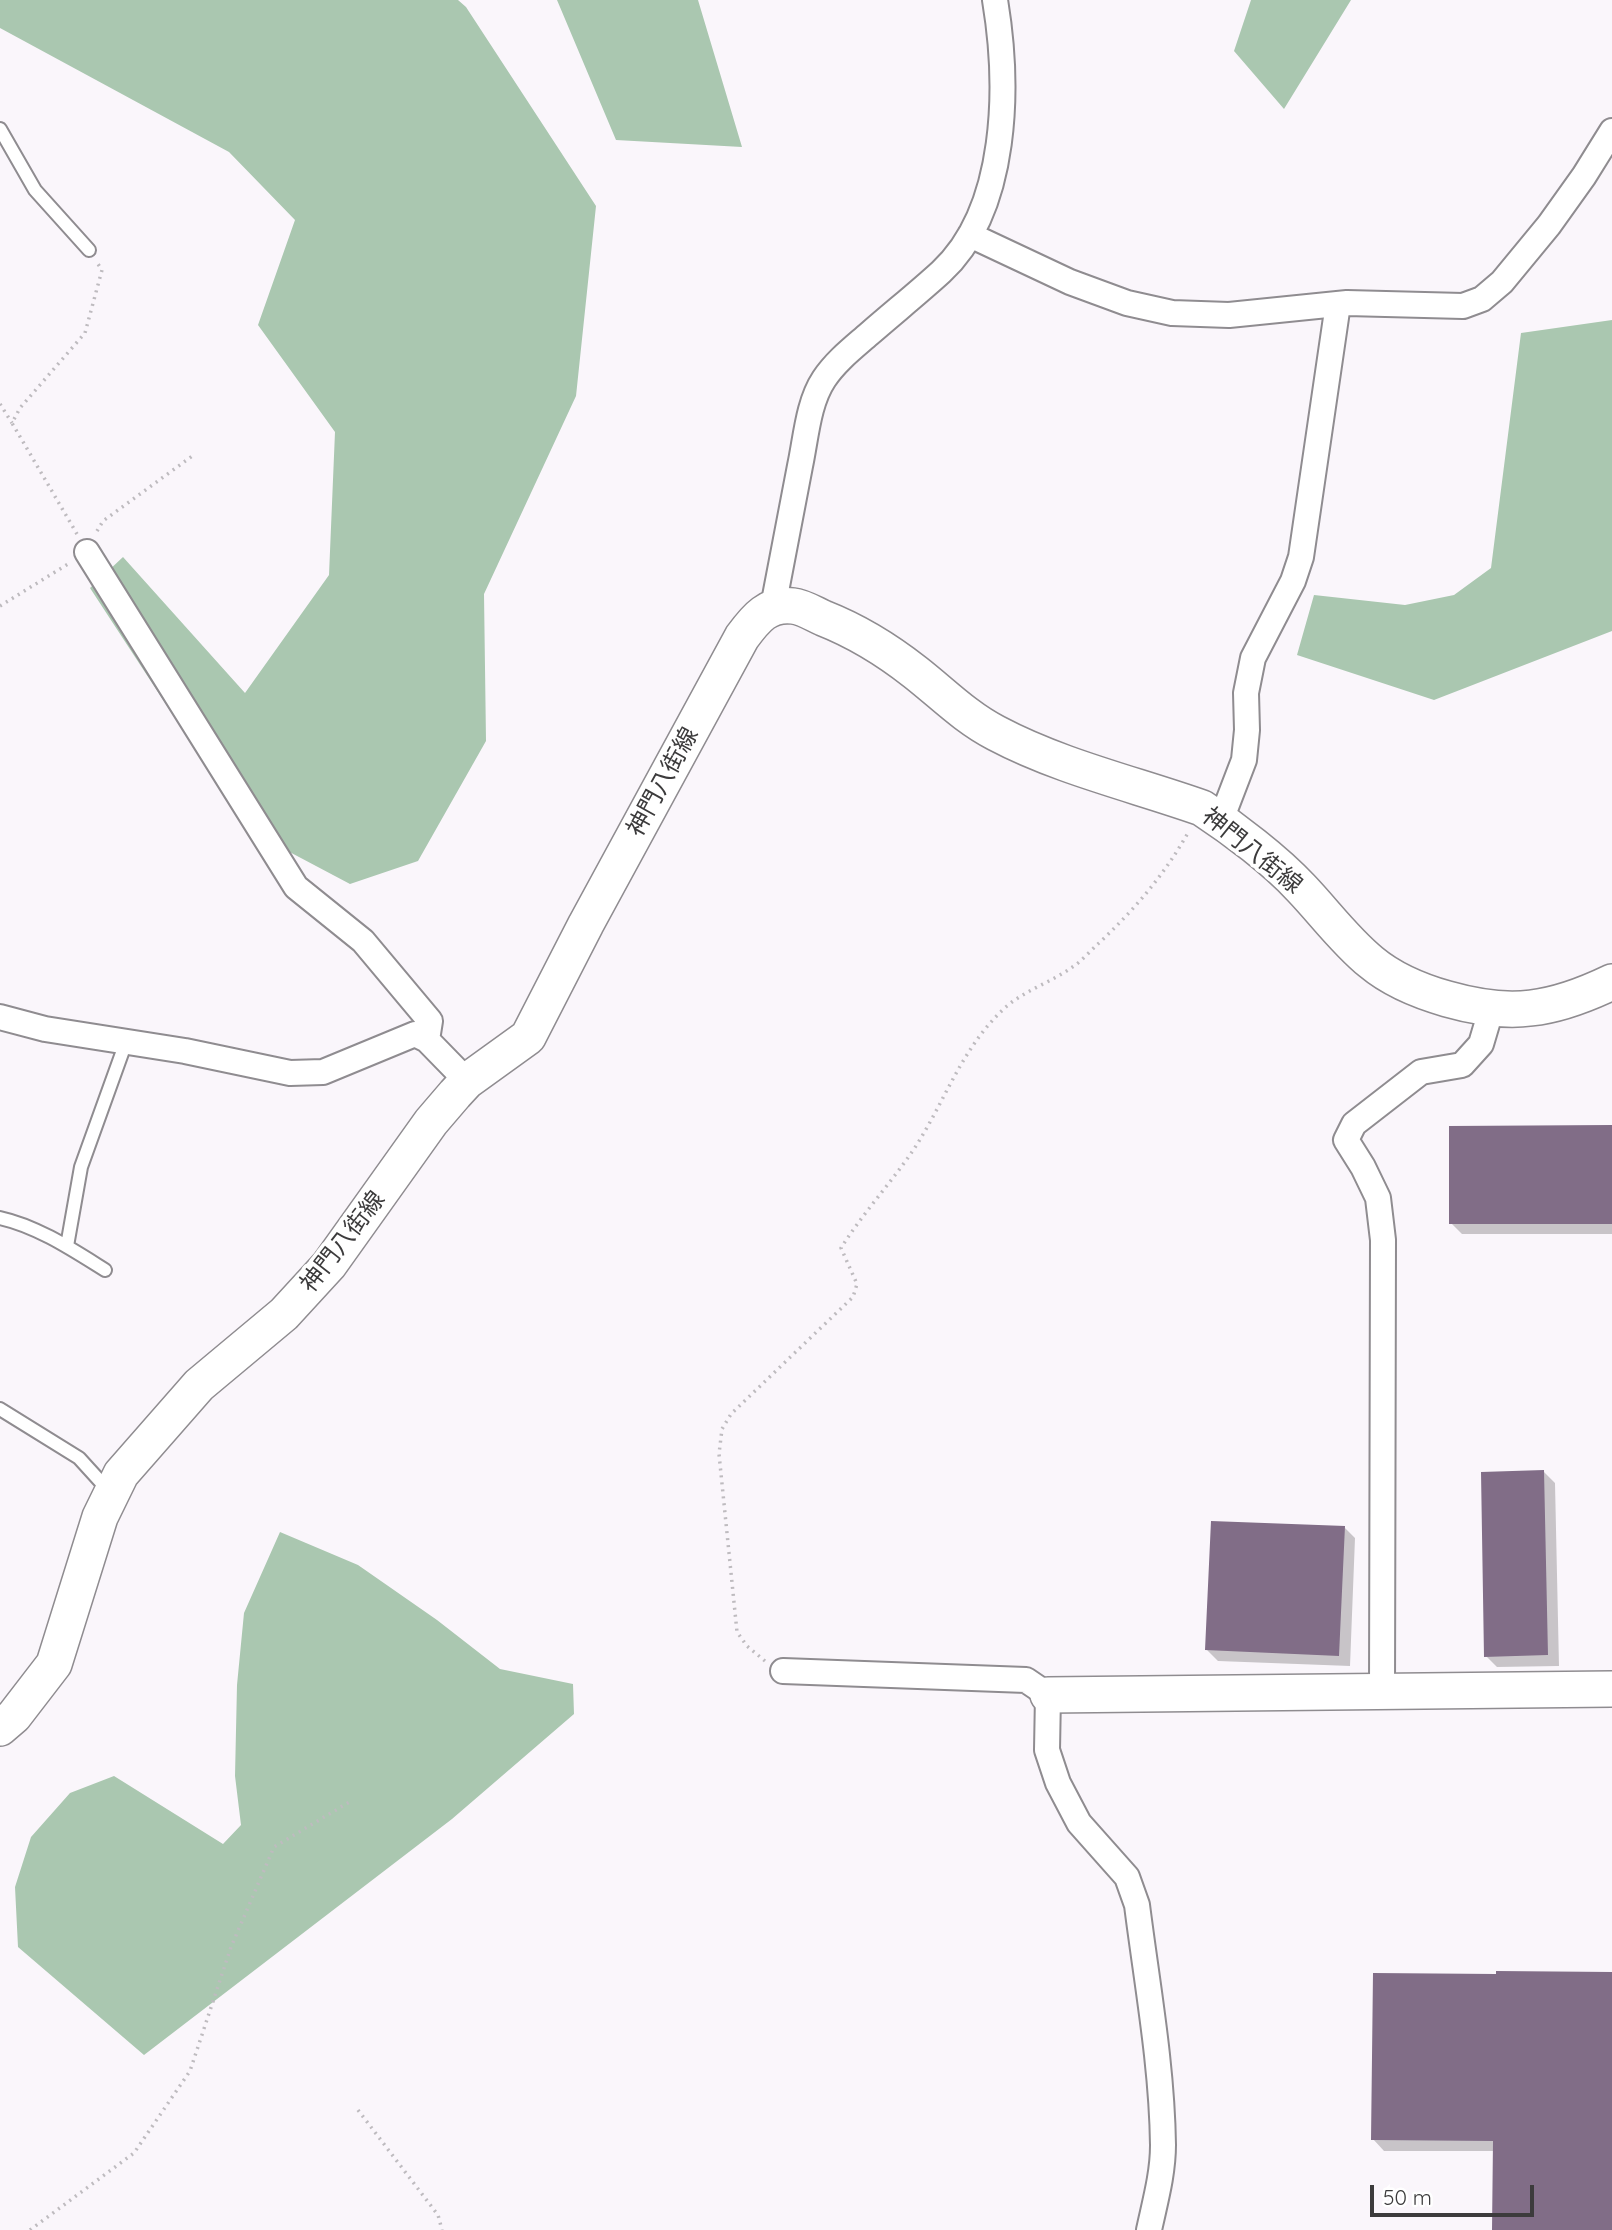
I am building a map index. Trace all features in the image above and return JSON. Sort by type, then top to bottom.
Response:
[{"type":"main road","name":"神門八街線","points":[[0,1728],[14,1716],[54,1664],[100,1517],[121,1474],[199,1385],[284,1314],[329,1265],[431,1122],[467,1082],[528,1037],[586,923],[742,637],[757,616],[774,607],[795,606],[857,633],[916,673],[958,710],[1032,750],[1211,814],[1298,885],[1369,961],[1396,980],[1440,997],[1492,1007],[1531,1009],[1584,995],[1612,982]]},
{"type":"main road","points":[[1048,1695],[1612,1689]]},
{"type":"street","points":[[774,607],[811,413],[822,381],[839,359],[943,270],[964,246],[979,219],[992,182],[1001,118],[1002,82],[995,0]]},
{"type":"street","points":[[970,235],[1070,282],[1127,303],[1172,313],[1229,315],[1338,304],[1463,306],[1482,299],[1502,282],[1549,225],[1612,131]]},
{"type":"street","points":[[1211,814],[1244,760],[1247,730],[1246,693],[1253,658],[1293,581],[1301,557],[1338,304]]},
{"type":"street","points":[[87,552],[296,887],[363,941],[430,1021],[427,1040]]},
{"type":"street","points":[[1382,1691],[1383,1240],[1378,1198],[1346,1140],[1354,1124],[1420,1072],[1462,1065],[1481,1044],[1492,1007]]},
{"type":"street","points":[[0,1017],[45,1030],[185,1051],[290,1073],[323,1072],[415,1034],[427,1040],[467,1082]]},
{"type":"street","points":[[783,1671],[1026,1680],[1048,1695],[1048,1750],[1058,1783],[1079,1823],[1127,1877],[1137,1905],[1159,2083],[1163,2147],[1159,2184],[1149,2230]]},
{"type":"lane","points":[[0,130],[35,190],[89,250]]},
{"type":"lane","points":[[67,1246],[81,1167],[127,1042]]},
{"type":"lane","points":[[0,1218],[67,1246],[105,1270]]},
{"type":"lane","points":[[0,1409],[79,1458],[111,1494]]},
{"type":"path","points":[[12,423],[20,408],[85,333],[102,270],[89,250]]},
{"type":"path","points":[[0,404],[87,552]]},
{"type":"path","points":[[0,606],[87,552],[103,521],[195,454]]},
{"type":"path","points":[[783,1671],[754,1652],[737,1632],[719,1454],[722,1429],[731,1414],[853,1297],[857,1284],[841,1248],[914,1148],[951,1079],[981,1033],[1008,1005],[1072,968],[1142,900],[1211,814]]},
{"type":"path","points":[[30,2230],[134,2153],[190,2071],[230,1947],[274,1847],[351,1801]]},
{"type":"path","points":[[358,2110],[438,2215],[442,2230]]},
{"type":"green space","points":[[0,0],[458,0],[466,7],[596,206],[576,396],[484,594],[486,741],[418,861],[350,884],[248,830],[90,588],[123,557],[245,693],[329,575],[335,432],[258,325],[295,220],[229,152],[0,28]]},
{"type":"green space","points":[[557,0],[698,0],[742,147],[616,140]]},
{"type":"green space","points":[[1251,0],[1351,0],[1284,109],[1234,51]]},
{"type":"green space","points":[[1612,320],[1612,631],[1434,700],[1297,655],[1314,595],[1405,605],[1454,595],[1491,568],[1521,333]]},
{"type":"green space","points":[[280,1532],[358,1565],[437,1620],[500,1669],[573,1684],[574,1714],[452,1819],[144,2055],[18,1947],[15,1887],[31,1837],[70,1793],[114,1776],[223,1844],[241,1825],[235,1776],[237,1685],[244,1613]]},
{"type":"building","points":[[1612,1125],[1612,1224],[1449,1224],[1449,1126]]},
{"type":"building","points":[[1544,1470],[1548,1655],[1484,1657],[1481,1472]]},
{"type":"building","points":[[1211,1521],[1345,1526],[1339,1656],[1205,1650]]},
{"type":"building","points":[[1496,1971],[1612,1972],[1612,2230],[1492,2230],[1493,2141],[1371,2140],[1373,1973],[1496,1974]]}]
